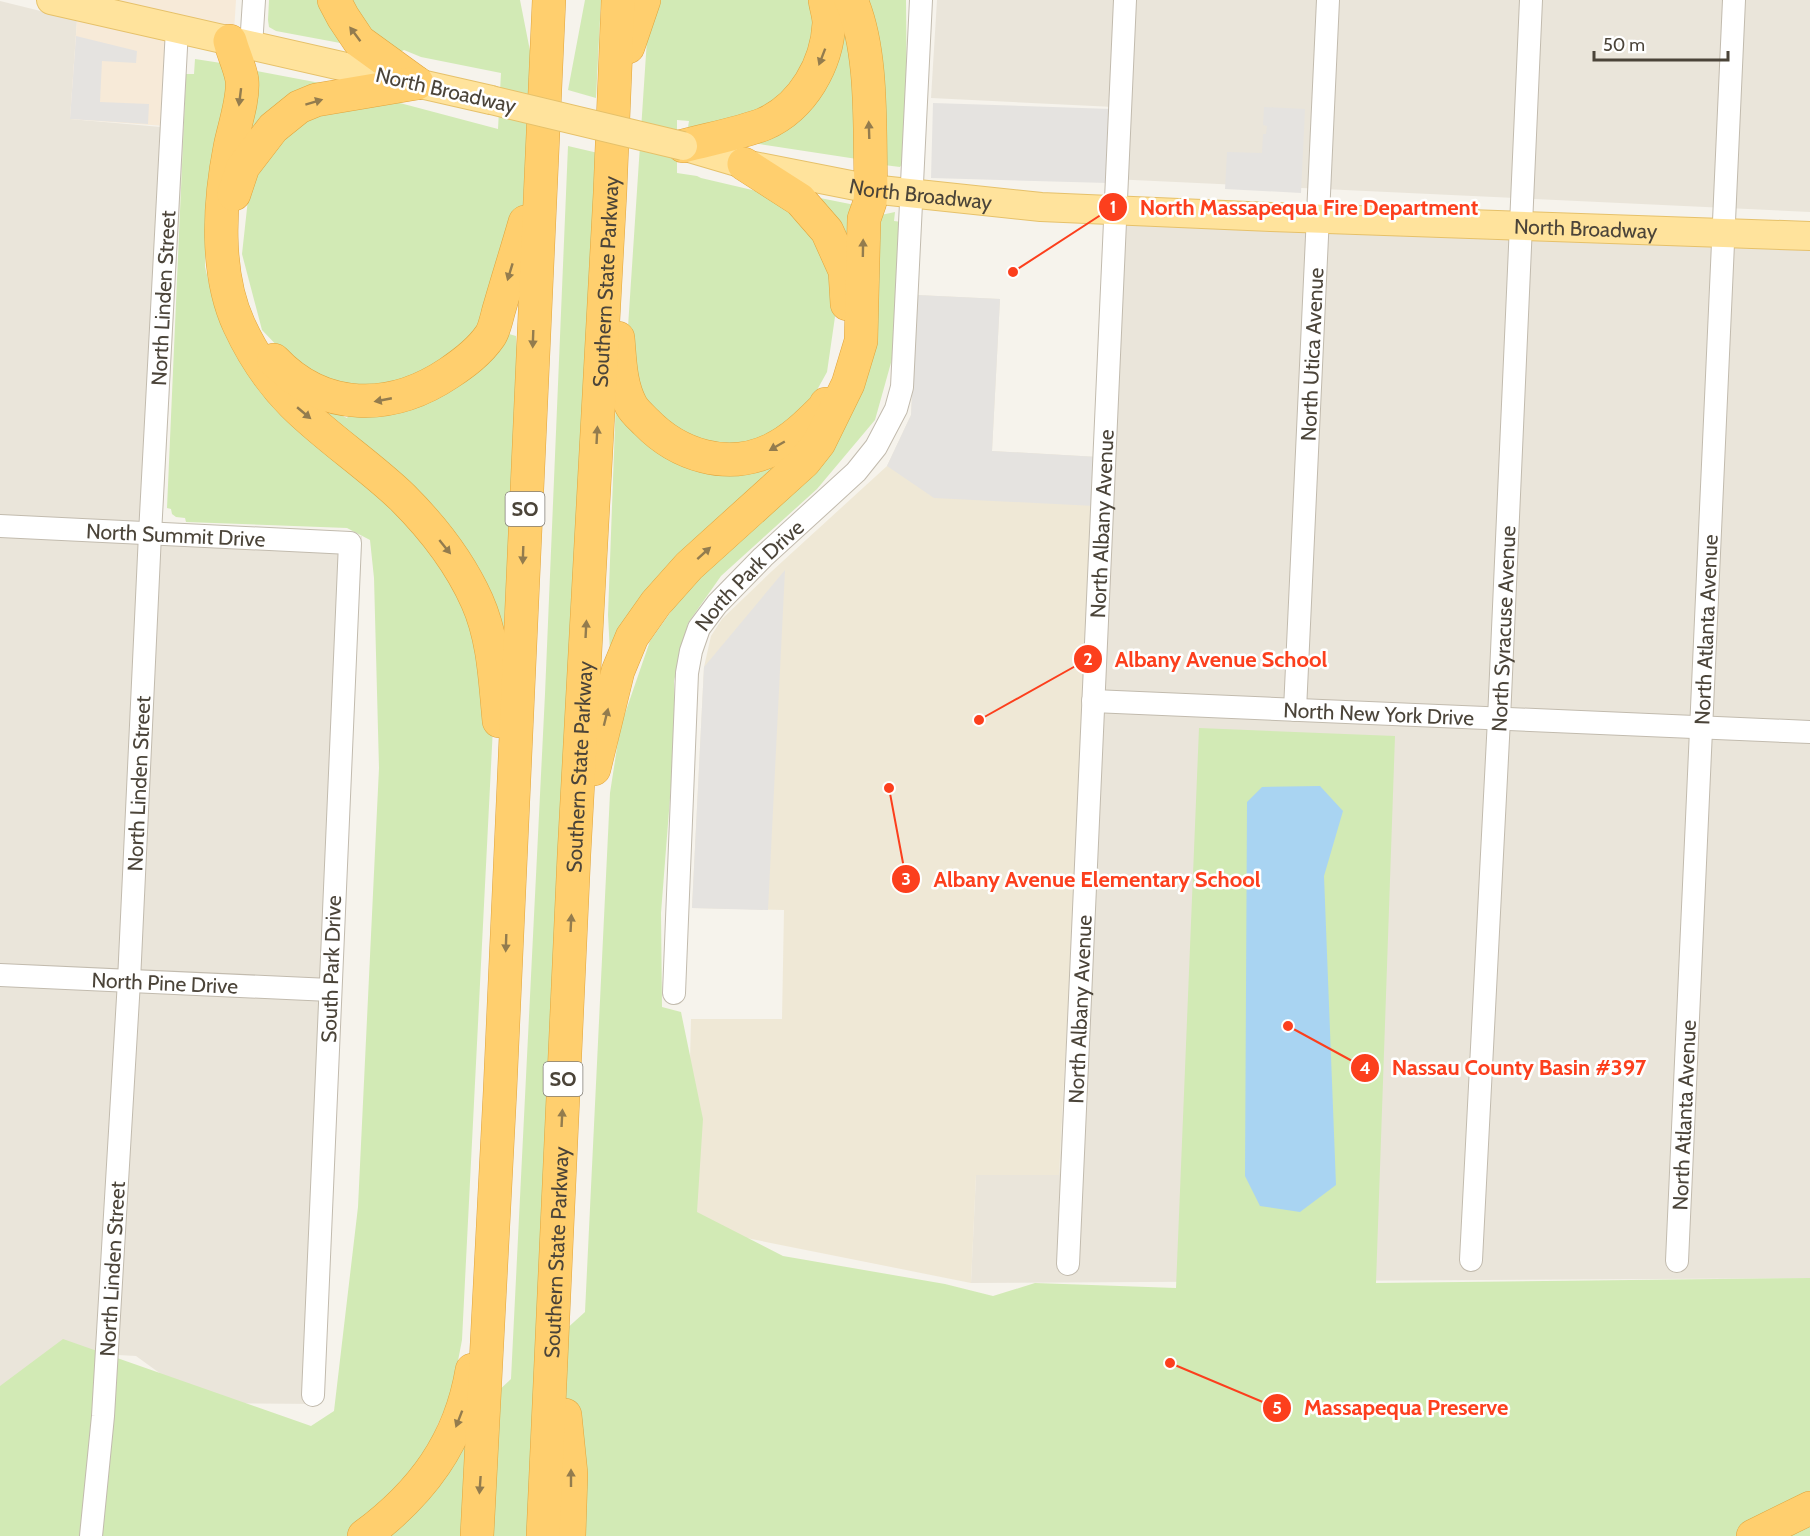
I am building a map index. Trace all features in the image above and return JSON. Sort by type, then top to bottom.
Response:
[{"type":"highway","points":[[334,0],[359,41],[417,83]]},
{"type":"highway","points":[[544,0],[546,56]]},
{"type":"highway","name":"SO","points":[[477,1536],[500,1091],[549,0]]},
{"type":"highway","name":"Southern State Parkway","points":[[543,1536],[574,855],[610,193],[618,0]]},
{"type":"highway","points":[[614,95],[644,0]]},
{"type":"highway","points":[[683,146],[766,123],[784,112],[799,98],[815,75],[826,47],[829,21],[825,0]]},
{"type":"highway","points":[[574,855],[618,671],[632,637],[656,603],[689,566],[804,462],[819,443],[848,384],[861,342],[864,219],[870,202],[871,189],[867,67],[861,31],[851,0]]},
{"type":"highway","points":[[240,43],[242,80],[230,148],[221,236],[223,265],[232,305],[239,325],[261,364],[292,404],[404,499],[449,552],[466,577],[488,632],[494,662],[511,842]]},
{"type":"highway","points":[[417,83],[316,100],[299,107],[273,128],[243,167],[235,187],[231,214],[231,249],[235,286],[245,318],[259,345],[303,385],[341,400],[374,402],[402,396],[435,382],[467,361],[491,335],[540,176]]},
{"type":"highway","points":[[610,193],[621,375],[631,406],[667,441],[702,458],[735,460],[751,457],[771,450],[796,435],[824,408],[836,381],[845,345],[847,309],[845,271],[827,231],[800,200],[744,164]]},
{"type":"highway","points":[[364,1536],[398,1508],[433,1469],[456,1428],[464,1406],[473,1359],[480,1245],[500,1091]]},
{"type":"highway","points":[[553,1302],[571,1474],[568,1536]]},
{"type":"highway","points":[[1753,1536],[1810,1508]]},
{"type":"main road","name":"North Broadway","points":[[51,0],[491,100],[683,146],[744,164],[871,189],[1041,207],[1810,236]]},
{"type":"street","points":[[240,43],[254,0]]},
{"type":"street","name":"North Park Drive","points":[[674,993],[687,674],[691,651],[699,628],[717,603],[763,557],[856,472],[876,447],[896,409],[902,387],[921,0]]},
{"type":"street","name":"North Albany Avenue","points":[[1068,1264],[1125,0]]},
{"type":"street","name":"North Utica Avenue","points":[[1294,710],[1328,0]]},
{"type":"street","name":"North Syracuse Avenue","points":[[1471,1260],[1499,719],[1531,0]]},
{"type":"street","name":"North Atlanta Avenue","points":[[1677,1261],[1734,0]]},
{"type":"street","name":"North Linden Street","points":[[91,1536],[103,1416],[129,981],[177,29]]},
{"type":"street","name":"North Summit Drive","points":[[0,526],[350,543]]},
{"type":"street","name":"South Park Drive","points":[[313,1395],[350,543]]},
{"type":"street","name":"North New York Drive","points":[[1094,701],[1810,732]]},
{"type":"street","name":"North Pine Drive","points":[[0,975],[330,990]]},
{"type":"shaded area","points":[[52,0],[236,0],[233,47],[171,43],[165,126],[70,119],[77,20]]},
{"type":"shaded area","points":[[937,0],[1810,0],[1810,212],[1112,179],[1114,107],[931,98]]},
{"type":"shaded area","points":[[0,1],[77,20],[70,119],[184,129],[162,526],[362,536],[321,1404],[201,1403],[136,1356],[64,1352],[0,1397]]},
{"type":"shaded area","points":[[76,36],[137,51],[136,63],[102,61],[100,102],[149,104],[148,124],[70,119]]},
{"type":"shaded area","points":[[933,103],[1111,109],[1108,183],[931,178]]},
{"type":"shaded area","points":[[1264,107],[1305,109],[1301,193],[1225,189],[1227,152],[1262,153],[1263,134],[1266,134],[1267,126],[1263,125]]},
{"type":"shaded area","points":[[1115,210],[1810,236],[1810,1278],[971,1283],[976,1175],[1059,1175]]},
{"type":"shaded area","points":[[917,295],[1000,299],[992,451],[1098,457],[1059,1175],[976,1175],[971,1283],[686,1226],[691,1019],[782,1019],[784,910],[692,908],[704,667],[711,636],[722,619],[887,466],[911,415]]},
{"type":"shaded area","points":[[917,295],[1000,299],[992,451],[1098,457],[1095,506],[934,498],[887,466],[911,415]]},
{"type":"shaded area","points":[[785,570],[768,910],[692,908],[704,667]]},
{"type":"green space","points":[[269,0],[325,0],[351,45],[276,31],[269,27]]},
{"type":"green space","points":[[341,0],[520,0],[531,56],[523,208],[484,335],[425,381],[360,394],[303,373],[262,330],[242,254],[250,181],[283,132],[332,102],[381,98],[498,129],[501,73],[421,57],[404,50],[396,54],[365,34]]},
{"type":"green space","points":[[585,0],[601,0],[596,98],[568,90]]},
{"type":"green space","points":[[656,0],[818,0],[817,58],[752,122],[688,127],[689,121],[677,120],[677,173],[765,193],[797,211],[824,244],[837,303],[827,372],[797,426],[751,452],[700,449],[655,421],[635,381],[628,327],[648,24]]},
{"type":"green space","points":[[838,0],[858,41],[857,159],[740,141],[768,133]]},
{"type":"green space","points":[[859,0],[906,0],[907,112],[904,161],[900,167],[884,165]]},
{"type":"green space","points":[[195,59],[221,63],[233,89],[207,210],[205,267],[215,307],[451,567],[494,707],[462,1340],[452,1392],[422,1461],[511,1379],[545,694],[568,146],[598,153],[542,1351],[585,1312],[610,793],[620,728],[650,641],[695,578],[805,476],[881,215],[895,212],[894,221],[902,222],[894,352],[875,420],[817,489],[721,576],[688,623],[674,681],[675,734],[661,913],[662,1007],[681,1012],[703,1119],[697,1212],[783,1256],[945,1284],[993,1296],[1035,1283],[1176,1288],[1199,728],[1395,736],[1376,1283],[1810,1278],[1810,1536],[0,1536],[0,1386],[63,1339],[311,1426],[334,1411],[358,1207],[379,768],[374,578],[370,540],[347,528],[186,522],[185,518],[176,517],[172,514],[171,509],[167,508],[186,74],[194,74]]},
{"type":"green space","points":[[251,70],[320,83],[251,134]]},
{"type":"green space","points":[[820,198],[865,207],[855,301]]},
{"type":"green space","points":[[505,333],[516,336],[518,362],[504,627],[499,632],[323,419],[327,408],[347,418],[352,410]]},
{"type":"green space","points":[[616,398],[655,444],[800,447],[610,652],[608,615]]},
{"type":"water","points":[[1320,786],[1343,811],[1324,876],[1336,1185],[1300,1212],[1260,1206],[1245,1176],[1247,802],[1262,787]]},
{"type":"place","name":"North Massapequa Fire Department","points":[[1013,272]]},
{"type":"place","name":"Albany Avenue School","points":[[979,720]]},
{"type":"place","name":"Albany Avenue Elementary School","points":[[889,788]]},
{"type":"place","name":"Nassau County Basin #397","points":[[1288,1026]]},
{"type":"place","name":"Massapequa Preserve","points":[[1170,1363]]}]
